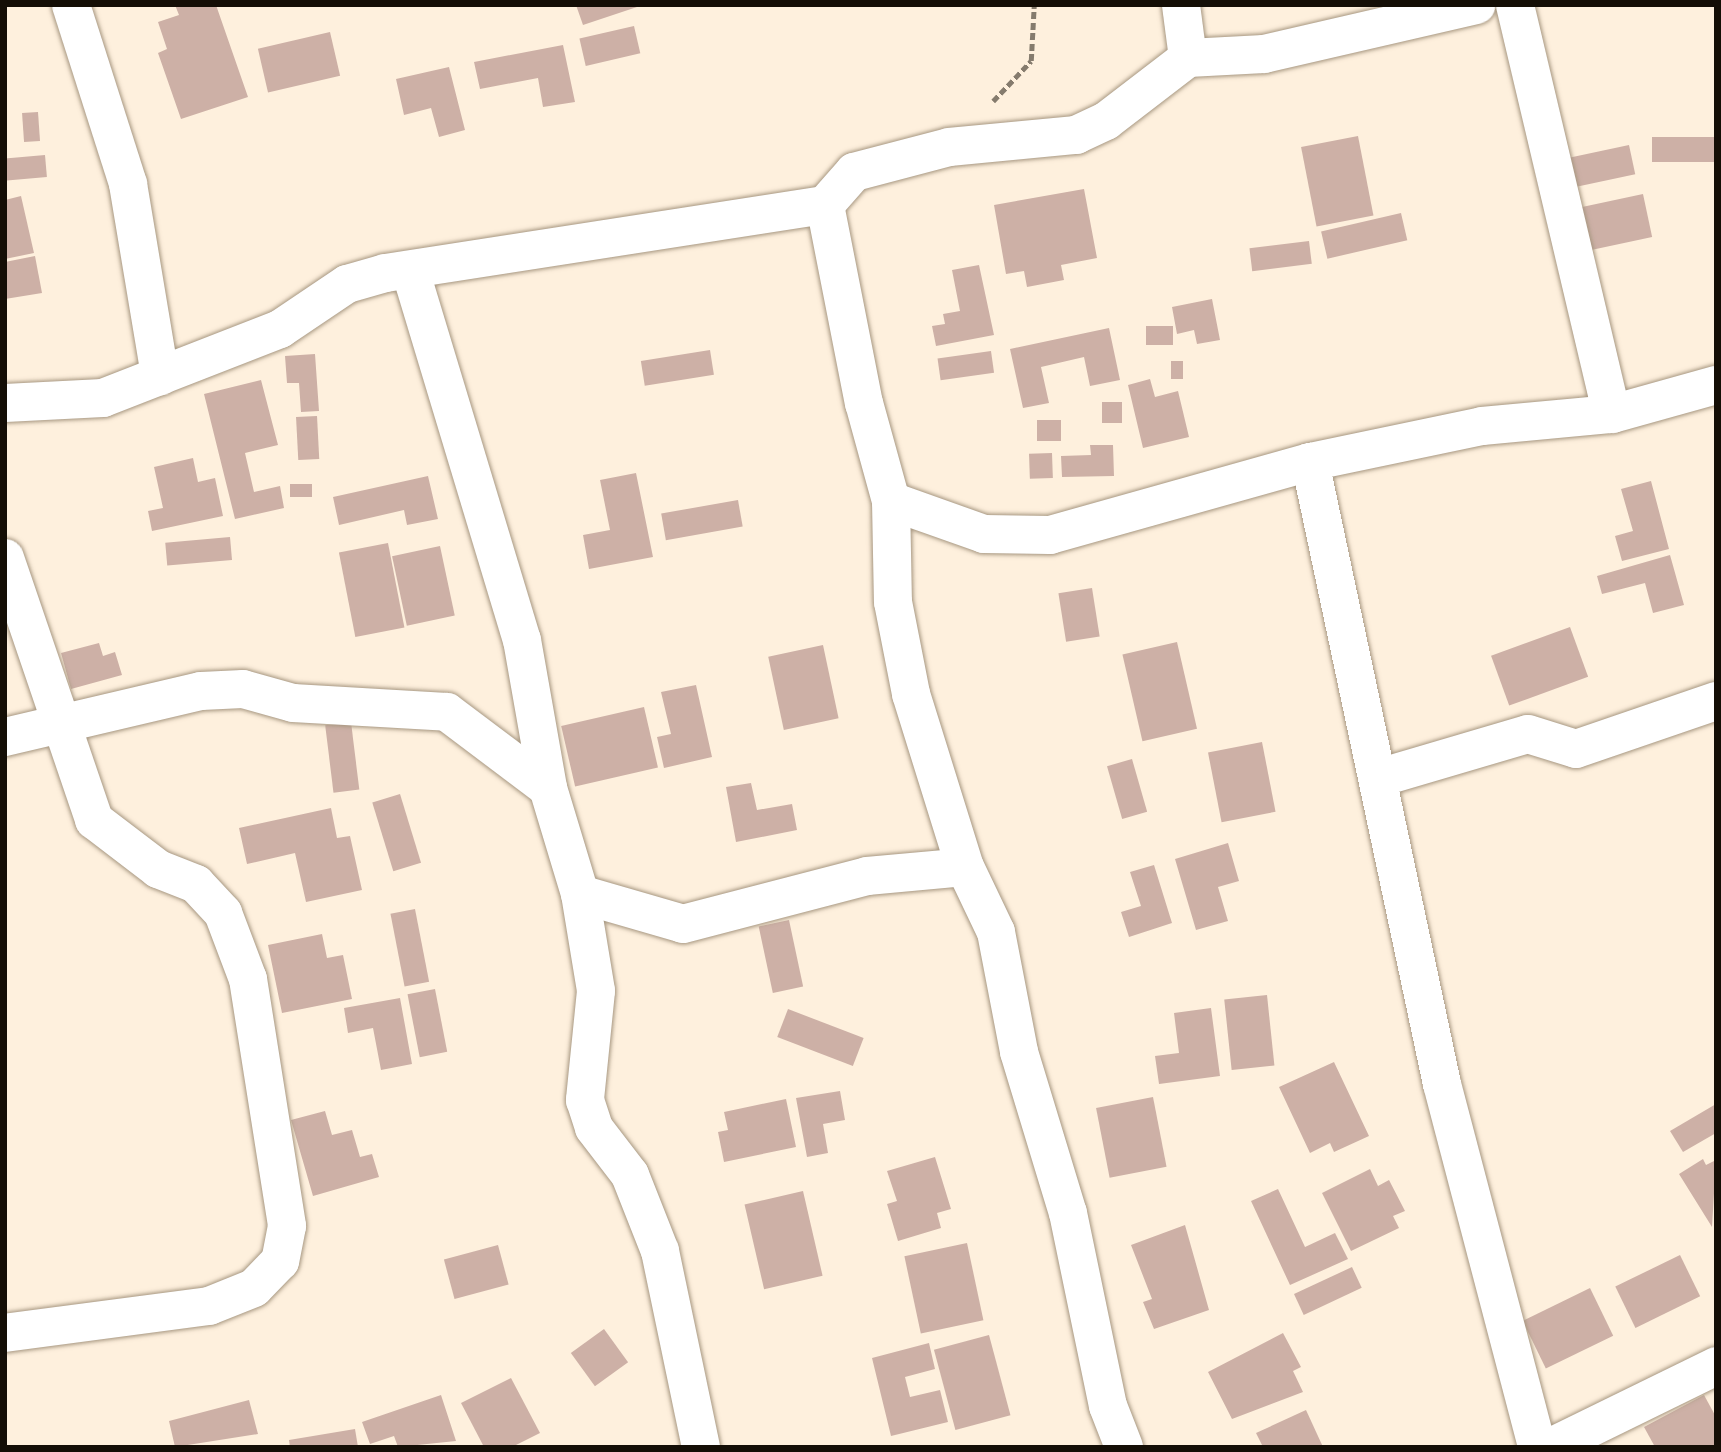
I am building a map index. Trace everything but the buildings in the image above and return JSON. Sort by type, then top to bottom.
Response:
[{"type":"street","points":[[71,5],[128,184],[160,376]]},
{"type":"street","points":[[1181,5],[1188,58]]},
{"type":"street","points":[[5,403],[103,398],[280,329],[347,284],[824,205],[854,172],[949,147],[1076,135],[1106,121],[1188,58],[1264,54],[1476,5]]},
{"type":"street","points":[[1515,5],[1612,414]]},
{"type":"street","points":[[824,205],[864,403],[891,501],[893,602],[906,668],[965,867],[996,932],[1019,1052],[1068,1213],[1108,1406],[1124,1447]]},
{"type":"street","points":[[411,273],[522,640],[548,788],[580,894],[596,991],[584,1100],[594,1128],[630,1175],[660,1251],[701,1447]]},
{"type":"street","points":[[891,501],[984,534],[1050,535],[1311,462],[1482,426],[1612,414],[1716,385]]},
{"type":"street","points":[[1311,462],[1382,777],[1442,1084],[1538,1447]]},
{"type":"street","points":[[5,558],[64,719],[74,773],[94,820],[158,869],[196,884],[222,913],[253,1003],[288,1226],[279,1261],[243,1293],[209,1306],[5,1333]]},
{"type":"street","points":[[5,737],[64,719],[201,691],[243,689],[293,703],[447,712],[548,788]]},
{"type":"street","points":[[1382,777],[1528,734],[1576,749],[1716,701]]},
{"type":"street","points":[[580,894],[683,924],[867,876],[965,867]]},
{"type":"street","points":[[1551,1447],[1716,1366]]}]
